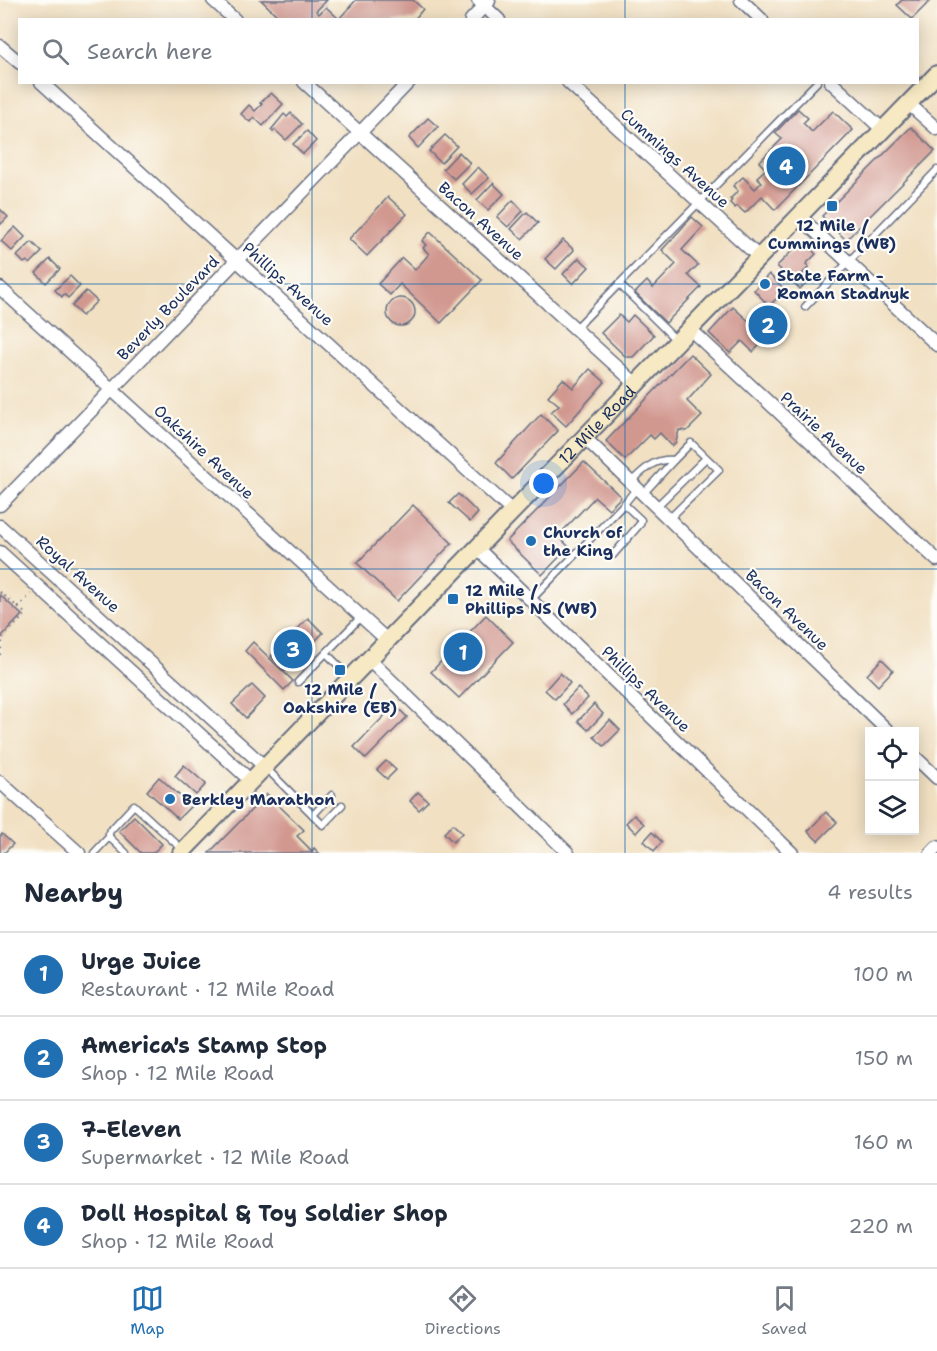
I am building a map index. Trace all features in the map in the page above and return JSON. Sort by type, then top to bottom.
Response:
[{"type":"main road","name":"12 Mile Road","points":[[182,852],[937,74]]},
{"type":"street","points":[[213,0],[233,18]]},
{"type":"street","points":[[741,0],[760,18]]},
{"type":"street","points":[[472,18],[484,2],[497,18]]},
{"type":"street","points":[[0,46],[18,61]]},
{"type":"street","name":"Phillips Avenue","points":[[42,84],[512,512]]},
{"type":"street","name":"Bacon Avenue","points":[[306,84],[636,384]]},
{"type":"street","name":"Beverly Boulevard","points":[[0,505],[408,84]]},
{"type":"street","name":"Cummings Avenue","points":[[570,84],[759,257]]},
{"type":"street","points":[[833,84],[883,130]]},
{"type":"street","points":[[909,104],[937,129]]},
{"type":"street","points":[[799,216],[937,345]]},
{"type":"street","name":"Oakshire Avenue","points":[[0,288],[387,640]]},
{"type":"street","name":"Prairie Avenue","points":[[690,329],[937,560]]},
{"type":"street","name":"Bacon Avenue","points":[[584,437],[884,727]]},
{"type":"street","name":"Royal Avenue","points":[[0,525],[265,767]]},
{"type":"street","name":"Phillips Avenue","points":[[477,548],[792,853]]},
{"type":"street","points":[[0,552],[251,781]]},
{"type":"street","points":[[120,662],[120,652],[125,648],[134,648]]},
{"type":"street","points":[[369,658],[568,853]]},
{"type":"street","points":[[919,760],[937,778]]},
{"type":"street","points":[[0,782],[79,853]]},
{"type":"street","points":[[931,853],[937,847]]},
{"type":"lane","points":[[575,329],[816,84]]},
{"type":"lane","points":[[805,307],[937,170]]},
{"type":"lane","points":[[619,284],[678,341]]},
{"type":"lane","points":[[637,488],[674,460],[691,443],[718,470],[669,519]]},
{"type":"lane","points":[[656,507],[706,458]]},
{"type":"lane","points":[[530,600],[624,504],[637,488],[648,465],[661,459],[674,460]]},
{"type":"lane","points":[[614,555],[641,520],[624,504]]},
{"type":"lane","points":[[298,682],[361,617]]},
{"type":"lane","points":[[326,653],[351,677]]},
{"type":"lane","points":[[265,767],[323,825],[342,805]]},
{"type":"lane","points":[[313,815],[332,795]]},
{"type":"lane","points":[[94,853],[109,837],[109,832],[134,805],[182,852]]},
{"type":"lane","points":[[109,837],[126,853]]},
{"type":"path","points":[[0,592],[26,614],[1,639],[0,655]]},
{"type":"path","points":[[18,607],[31,594]]},
{"type":"building","points":[[261,0],[327,0],[316,11],[319,14],[326,7],[338,18],[280,18]]},
{"type":"building","points":[[356,0],[413,0],[423,9],[416,18],[340,18]]},
{"type":"building","points":[[902,0],[931,0],[913,18],[897,5]]},
{"type":"building","points":[[271,93],[283,104],[263,126],[254,117],[250,122],[241,114],[249,105],[255,111]]},
{"type":"building","points":[[798,109],[808,118],[803,123],[812,132],[833,111],[853,130],[775,210],[762,196],[745,213],[737,206],[735,208],[730,203],[732,200],[730,199],[738,191],[733,186],[743,177],[755,189],[762,182],[757,177],[766,169],[759,162],[782,139],[775,133]]},
{"type":"building","points":[[291,113],[302,124],[286,140],[275,130],[273,132],[271,130],[284,114],[287,117]]},
{"type":"building","points":[[428,118],[438,127],[418,148],[409,138]]},
{"type":"building","points":[[911,127],[935,151],[846,240],[822,216]]},
{"type":"building","points":[[307,131],[316,141],[303,154],[293,144]]},
{"type":"building","points":[[445,135],[457,146],[441,163],[429,151]]},
{"type":"building","points":[[459,152],[470,163],[454,179],[443,169]]},
{"type":"building","points":[[478,167],[489,178],[472,194],[462,184]]},
{"type":"building","points":[[493,183],[504,194],[488,210],[477,200]]},
{"type":"building","points":[[388,197],[407,214],[367,256],[349,239]]},
{"type":"building","points":[[513,200],[523,211],[508,227],[497,217]]},
{"type":"building","points":[[0,209],[8,217],[0,225]]},
{"type":"building","points":[[527,212],[538,223],[522,239],[511,229]]},
{"type":"building","points":[[692,217],[703,227],[682,250],[698,265],[688,275],[701,287],[666,323],[635,293],[647,281],[653,288],[676,264],[662,250]]},
{"type":"building","points":[[15,227],[25,237],[12,251],[1,241]]},
{"type":"building","points":[[430,232],[482,280],[441,323],[400,284],[390,295],[378,284],[402,258],[415,270],[429,254],[423,248],[426,245],[422,241]]},
{"type":"building","points":[[563,240],[574,250],[556,269],[545,259]]},
{"type":"building","points":[[802,241],[816,254],[806,264],[809,267],[802,274],[808,281],[800,289],[777,266]]},
{"type":"building","points":[[32,242],[42,252],[30,264],[27,261],[24,263],[17,256]]},
{"type":"building","points":[[579,258],[589,267],[573,284],[563,274]]},
{"type":"building","points":[[50,259],[60,269],[46,283],[36,273]]},
{"type":"building","points":[[769,274],[785,290],[769,306],[754,290]]},
{"type":"building","points":[[70,276],[80,286],[68,298],[64,294],[62,297],[55,290]]},
{"type":"building","points":[[86,291],[97,301],[82,316],[72,306]]},
{"type":"building","points":[[401,298],[411,302],[415,312],[411,322],[401,326],[391,322],[387,312],[391,302]]},
{"type":"building","points":[[772,305],[785,318],[753,352],[742,341],[730,353],[709,333],[733,307],[753,325]]},
{"type":"building","points":[[619,315],[627,322],[633,315],[654,335],[633,357],[626,357],[601,333]]},
{"type":"building","points":[[690,354],[711,374],[687,401],[702,416],[687,431],[679,430],[676,442],[672,446],[660,433],[654,439],[650,435],[625,460],[606,441]]},
{"type":"building","points":[[590,369],[605,382],[566,426],[551,412],[559,405],[548,396],[563,379],[573,388]]},
{"type":"building","points":[[541,414],[558,431],[512,479],[496,463]]},
{"type":"building","points":[[584,462],[621,497],[609,509],[595,497],[558,536],[569,547],[542,575],[507,541]]},
{"type":"building","points":[[458,494],[478,513],[470,522],[449,503]]},
{"type":"building","points":[[413,505],[452,543],[397,601],[357,563]]},
{"type":"building","points":[[0,595],[22,615],[0,638]]},
{"type":"building","points":[[486,615],[513,642],[459,698],[431,672]]},
{"type":"building","points":[[308,618],[323,633],[285,671],[271,656]]},
{"type":"building","points":[[253,642],[293,681],[284,690],[245,651]]},
{"type":"building","points":[[882,659],[893,670],[878,686],[867,675]]},
{"type":"building","points":[[560,673],[570,683],[555,699],[545,690]]},
{"type":"building","points":[[252,685],[265,698],[246,718],[232,704]]},
{"type":"building","points":[[578,688],[588,698],[572,714],[563,704]]},
{"type":"building","points":[[594,704],[603,714],[588,730],[578,721]]},
{"type":"building","points":[[395,705],[407,717],[366,759],[354,747]]},
{"type":"building","points":[[610,720],[620,730],[604,746],[594,737]]},
{"type":"building","points":[[386,761],[396,770],[387,779],[377,770]]},
{"type":"building","points":[[184,765],[206,784],[196,795],[175,776]]},
{"type":"building","points":[[159,777],[191,806],[178,819],[147,791]]},
{"type":"building","points":[[418,792],[428,801],[419,810],[410,801]]},
{"type":"building","points":[[267,794],[304,830],[297,836],[312,851],[314,848],[319,853],[209,853]]},
{"type":"building","points":[[826,812],[837,822],[818,841],[808,831]]},
{"type":"building","points":[[634,815],[644,824],[636,833],[626,823]]},
{"type":"building","points":[[134,816],[162,844],[153,853],[141,853],[119,831]]},
{"type":"building","points":[[453,824],[462,833],[453,842],[444,833]]},
{"type":"building","points":[[652,832],[662,842],[654,851],[644,841]]},
{"type":"building","points":[[2,834],[13,844],[4,853],[0,853],[0,837]]},
{"type":"place","name":"Doll Hospital & Toy Soldier Shop","points":[[786,166]]},
{"type":"place","name":"12 Mile / Cummings (WB)","points":[[832,206]]},
{"type":"place","name":"State Farm - Roman Stadnyk","points":[[765,284]]},
{"type":"place","name":"America's Stamp Stop","points":[[768,325]]},
{"type":"place","name":"Church of the King","points":[[531,541]]},
{"type":"place","name":"12 Mile / Phillips NS (WB)","points":[[453,599]]},
{"type":"place","name":"7-Eleven","points":[[293,649]]},
{"type":"place","name":"Urge Juice","points":[[463,652]]},
{"type":"place","name":"12 Mile / Oakshire (EB)","points":[[340,670]]},
{"type":"place","name":"Berkley Marathon","points":[[170,799]]}]
